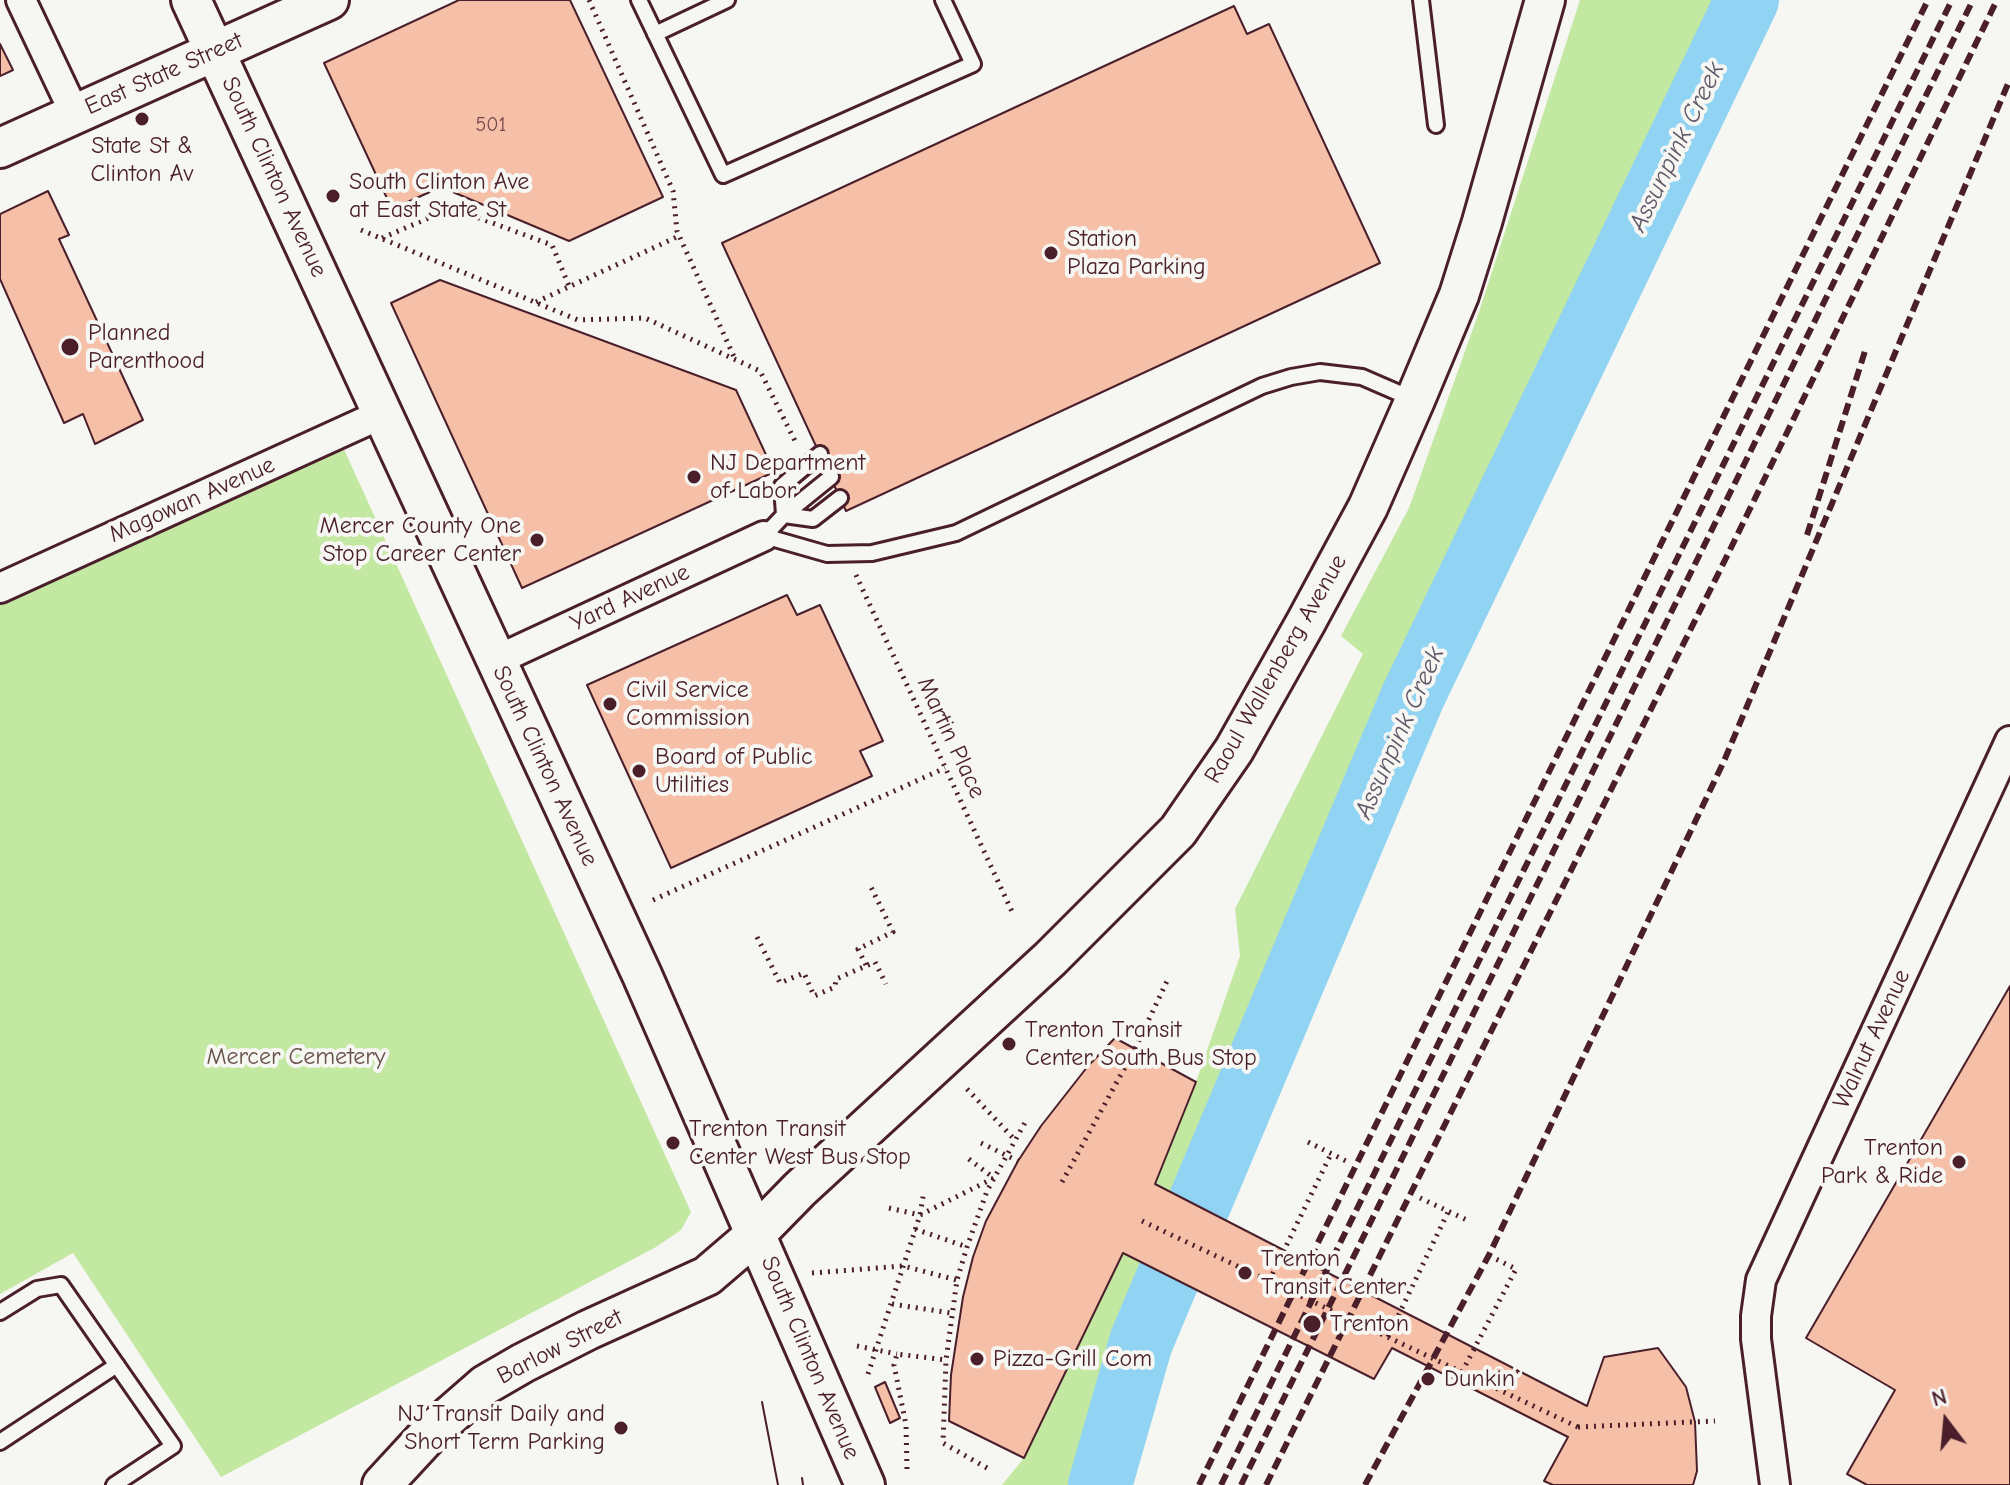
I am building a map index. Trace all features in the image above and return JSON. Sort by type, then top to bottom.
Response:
[{"type":"street","points":[[21,0],[75,114]]},
{"type":"street","name":"South Clinton Avenue","points":[[191,0],[642,975],[865,1485]]},
{"type":"street","name":"East State Street","points":[[0,148],[329,0]]},
{"type":"street","name":"Raoul Wallenberg Avenue","points":[[756,1234],[810,1180],[1059,950],[1178,831],[1234,750],[1368,507],[1459,295],[1545,0]]},
{"type":"street","name":"Magowan Avenue","points":[[0,588],[384,413]]},
{"type":"street","name":"Yard Avenue","points":[[497,660],[764,536]]},
{"type":"street","name":"Walnut Avenue","points":[[1775,1485],[1756,1339],[1761,1280],[2010,741]]},
{"type":"street","name":"Barlow Street","points":[[382,1485],[430,1433],[485,1385],[536,1356],[707,1276],[756,1234]]},
{"type":"lane","points":[[639,0],[723,175],[973,64],[943,0]]},
{"type":"lane","points":[[655,34],[727,0]]},
{"type":"lane","points":[[1421,0],[1436,125]]},
{"type":"lane","points":[[831,477],[784,515],[764,536],[827,554],[872,553],[956,533],[1262,386],[1291,377],[1320,372],[1362,377],[1415,400]]},
{"type":"lane","points":[[784,515],[782,486],[820,454]]},
{"type":"lane","points":[[784,515],[813,519],[840,498]]},
{"type":"lane","points":[[0,1312],[37,1289],[61,1285],[173,1446],[114,1485]]},
{"type":"lane","points":[[0,1442],[117,1365]]},
{"type":"path","points":[[589,0],[673,191],[679,236],[736,360]]},
{"type":"path","points":[[381,238],[452,208],[552,245],[569,286]]},
{"type":"path","points":[[361,230],[578,320],[645,318],[760,371],[802,454]]},
{"type":"path","points":[[535,302],[679,236]]},
{"type":"path","name":"Martin Place","points":[[856,574],[1014,916]]},
{"type":"path","points":[[653,900],[945,768]]},
{"type":"path","points":[[866,965],[858,949],[893,932],[870,885]]},
{"type":"path","points":[[757,937],[780,983],[804,973],[814,996],[835,987],[836,979],[875,962],[886,984]]},
{"type":"path","points":[[1062,1182],[1135,1049],[1167,981]]},
{"type":"path","points":[[967,1089],[1015,1140]]},
{"type":"path","points":[[987,1468],[943,1443],[951,1313],[967,1247],[994,1178],[1027,1119]]},
{"type":"path","points":[[1308,1142],[1346,1161]]},
{"type":"path","points":[[981,1143],[1018,1161]]},
{"type":"path","points":[[1269,1281],[1331,1154]]},
{"type":"path","points":[[966,1157],[994,1178]]},
{"type":"path","points":[[889,1208],[920,1215],[994,1178]]},
{"type":"path","points":[[868,1374],[920,1215],[924,1191]]},
{"type":"path","points":[[1420,1198],[1469,1221]]},
{"type":"path","points":[[1388,1337],[1448,1212]]},
{"type":"path","points":[[1142,1221],[1578,1427],[1715,1421]]},
{"type":"path","points":[[915,1229],[967,1247]]},
{"type":"path","points":[[1462,1372],[1516,1269],[1494,1258]]},
{"type":"path","points":[[807,1273],[903,1266],[957,1280]]},
{"type":"path","points":[[892,1304],[951,1313]]},
{"type":"path","points":[[857,1346],[946,1360]]},
{"type":"path","points":[[897,1354],[894,1365],[906,1425],[907,1469]]},
{"type":"green space","points":[[1580,0],[1779,0],[1401,767],[1222,1219],[1155,1184],[1196,1082],[1240,956],[1235,909],[1363,654],[1341,636],[1409,508],[1479,312]]},
{"type":"green space","name":"Mercer Cemetery","points":[[337,434],[691,1212],[681,1230],[656,1247],[221,1477],[73,1253],[0,1294],[0,588]]},
{"type":"green space","points":[[1123,1253],[1194,1289],[1124,1485],[1002,1485],[1024,1458]]},
{"type":"building","points":[[459,0],[570,0],[663,197],[569,241],[441,187],[392,209],[324,63]]},
{"type":"building","name":"Station Plaza Parking","points":[[1234,6],[1247,34],[1269,24],[1380,263],[846,511],[722,243]]},
{"type":"building","points":[[0,44],[13,70],[0,76]]},
{"type":"building","name":"Planned Parenthood","points":[[48,191],[69,235],[59,239],[143,420],[95,444],[83,414],[64,423],[0,279],[0,214]]},
{"type":"building","points":[[440,280],[736,390],[774,472],[522,588],[391,303]]},
{"type":"building","points":[[787,595],[797,615],[820,605],[883,741],[860,751],[872,776],[671,868],[587,685]]},
{"type":"building","name":"Trenton Park & Ride","points":[[2010,986],[2010,1485],[1867,1485],[1847,1474],[1895,1390],[1806,1338]]},
{"type":"building","name":"Trenton Transit Center","points":[[1115,1038],[1196,1082],[1155,1184],[1587,1406],[1604,1357],[1658,1348],[1686,1387],[1695,1422],[1697,1471],[1693,1485],[1553,1485],[1544,1481],[1568,1437],[1392,1348],[1374,1379],[1123,1253],[1024,1458],[949,1421],[951,1375],[963,1297],[986,1221],[1041,1126],[1088,1066]]},
{"type":"building","points":[[885,1382],[900,1418],[890,1423],[875,1387]]},
{"type":"waterway","name":"Assunpink Creek","points":[[1100,1485],[1141,1342],[1413,696],[1747,0]]},
{"type":"tram line","points":[[762,1402],[778,1485]]},
{"type":"tram line","points":[[802,1478],[803,1485]]},
{"type":"railway","points":[[1199,1485],[1928,0]]},
{"type":"railway","points":[[1221,1485],[1952,0]]},
{"type":"railway","points":[[1241,1485],[1973,0]]},
{"type":"railway","points":[[1266,1485],[1728,554],[1997,0]]},
{"type":"railway","points":[[1365,1485],[1489,1255],[1724,761],[2010,79]]},
{"type":"railway","points":[[1807,535],[1865,351]]},
{"type":"place","name":"State St & Clinton Av","points":[[142,119]]},
{"type":"place","name":"South Clinton Ave at East State St","points":[[333,196]]},
{"type":"place","name":"Station Plaza Parking","points":[[1051,253]]},
{"type":"place","name":"Planned Parenthood","points":[[70,347]]},
{"type":"place","name":"NJ Department of Labor","points":[[694,477]]},
{"type":"place","name":"Mercer County One Stop Career Center","points":[[537,540]]},
{"type":"place","name":"Civil Service Commission","points":[[610,704]]},
{"type":"place","name":"Board of Public Utilities","points":[[639,771]]},
{"type":"place","name":"Trenton Transit Center South Bus Stop","points":[[1009,1044]]},
{"type":"place","name":"Trenton Transit Center West Bus Stop","points":[[673,1143]]},
{"type":"place","name":"Trenton Park & Ride","points":[[1959,1162]]},
{"type":"place","name":"Trenton Transit Center","points":[[1245,1273]]},
{"type":"place","name":"Trenton","points":[[1312,1324]]},
{"type":"place","name":"Pizza-Grill Com","points":[[977,1359]]},
{"type":"place","name":"Dunkin'","points":[[1428,1379]]},
{"type":"place","name":"NJ Transit Daily and Short Term Parking","points":[[621,1428]]}]
